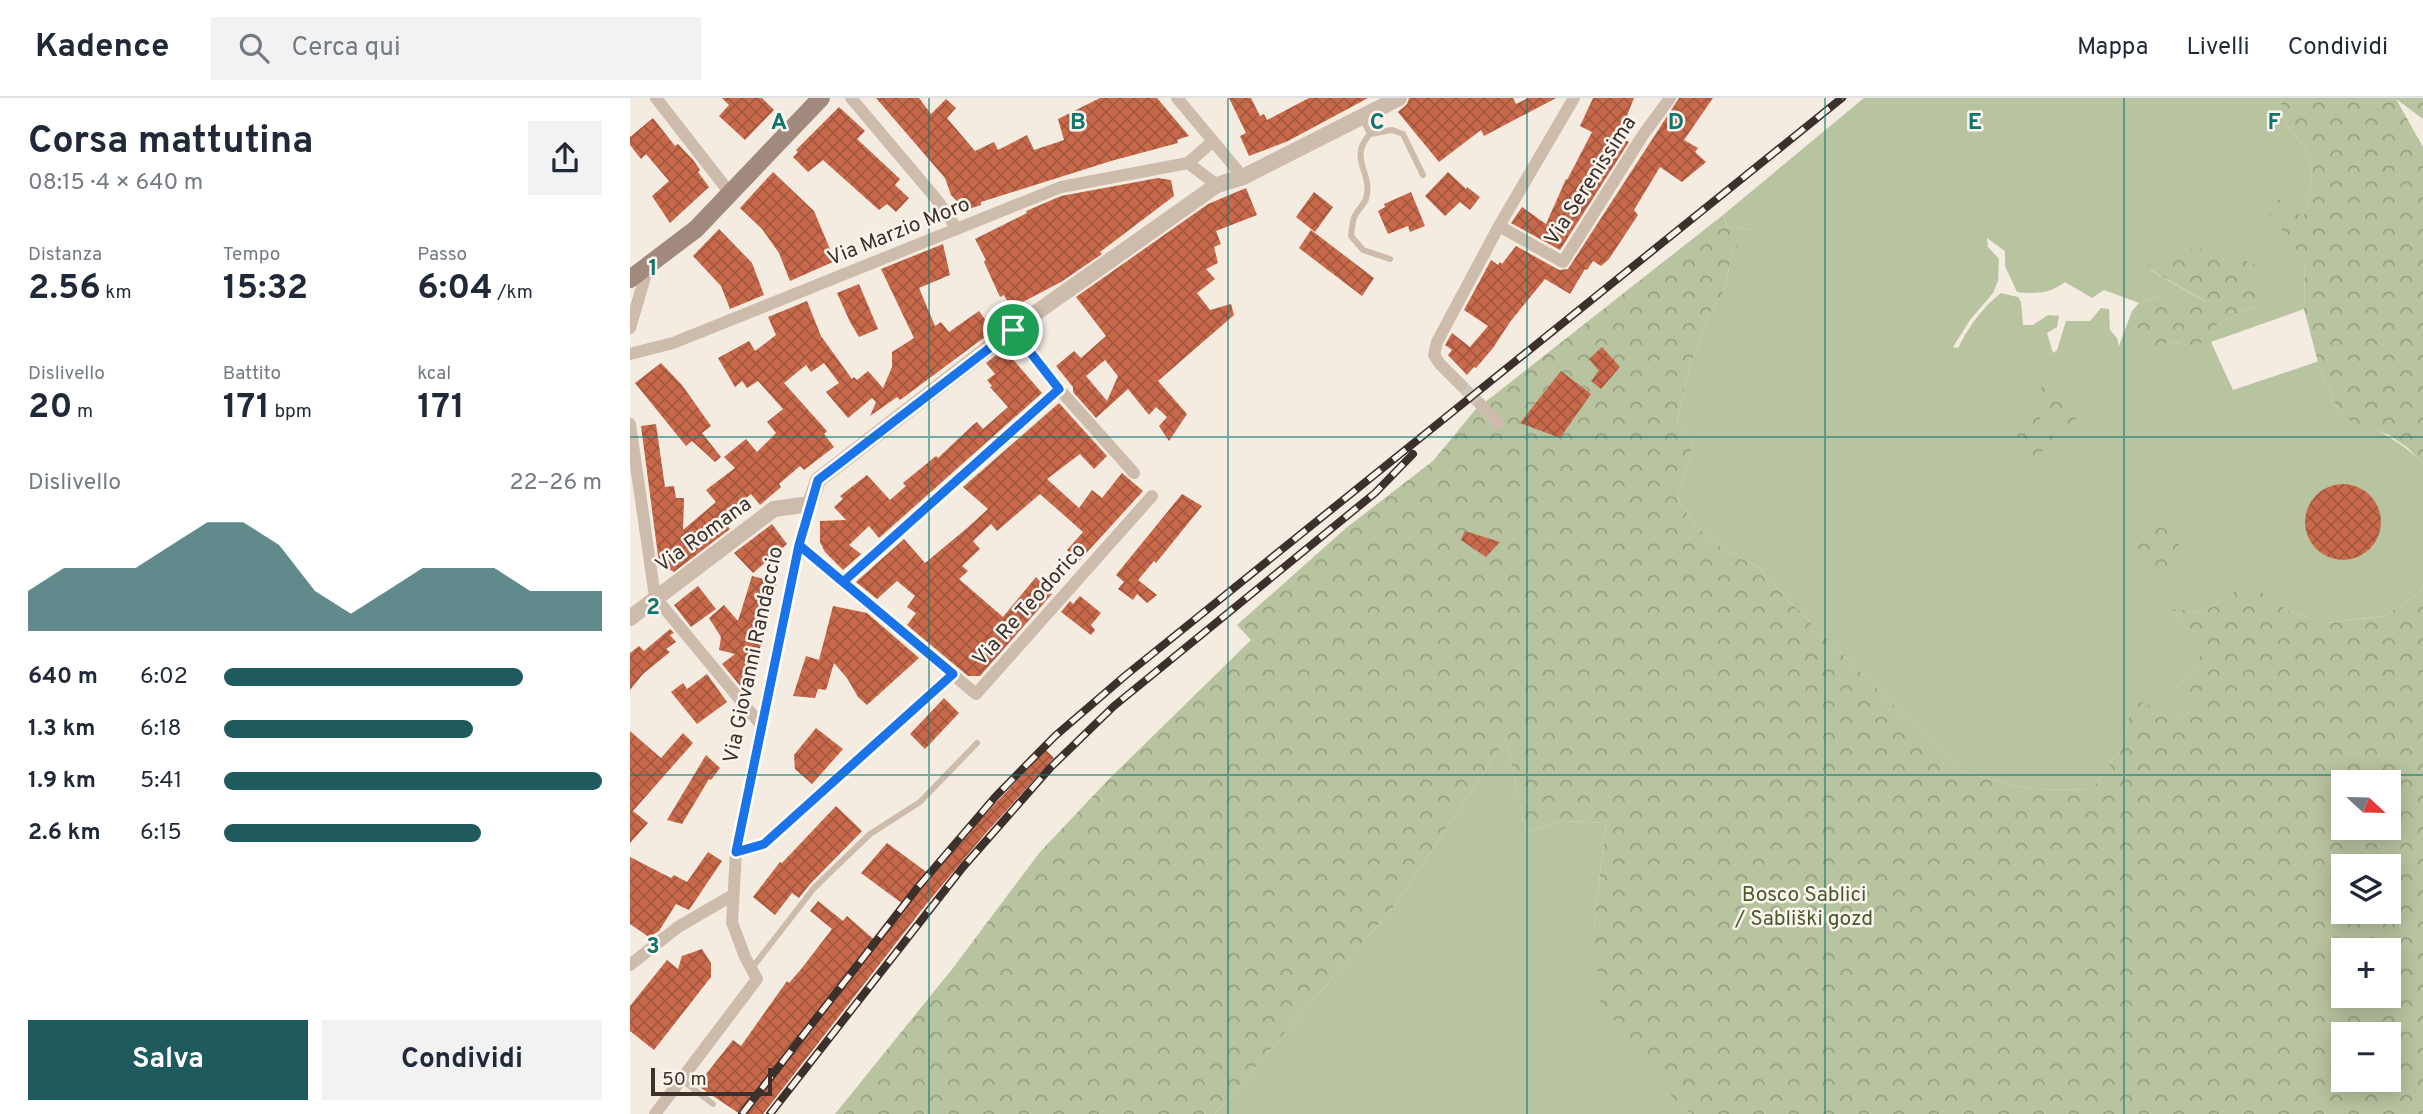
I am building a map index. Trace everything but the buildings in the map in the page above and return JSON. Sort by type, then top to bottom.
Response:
[{"type":"main road","points":[[630,279],[696,229],[821,98]]},
{"type":"street","points":[[656,98],[730,193]]},
{"type":"street","points":[[851,98],[938,201],[957,229]]},
{"type":"street","points":[[1177,98],[1243,177]]},
{"type":"street","name":"Via Giovanni Randaccio","points":[[754,974],[732,922],[736,852],[799,545],[818,480],[1013,330],[1217,185],[1243,177],[1399,98]]},
{"type":"street","points":[[1461,385],[1434,355],[1437,342],[1499,226],[1574,98]]},
{"type":"street","name":"Via Serenissima","points":[[1499,226],[1563,262],[1643,135],[1670,98]]},
{"type":"street","points":[[1213,141],[1188,163],[1217,185]]},
{"type":"street","name":"Via Marzio Moro","points":[[630,354],[673,343],[1061,187],[1188,163]]},
{"type":"street","points":[[630,328],[649,267]]},
{"type":"street","points":[[1013,330],[1059,389],[1134,473]]},
{"type":"street","points":[[843,582],[1059,389]]},
{"type":"street","points":[[1481,405],[1497,424]]},
{"type":"street","points":[[630,424],[655,597],[761,725]]},
{"type":"street","name":"Via Re Teodorico","points":[[736,852],[764,844],[953,674],[976,694],[1153,496]]},
{"type":"street","name":"Via Romana","points":[[630,618],[774,509],[810,504]]},
{"type":"street","points":[[799,545],[953,674]]},
{"type":"street","points":[[630,965],[678,927],[733,895]]},
{"type":"street","points":[[655,1114],[754,974]]},
{"type":"lane","points":[[1361,117],[1370,134]]},
{"type":"lane","points":[[1390,260],[1363,250],[1351,236],[1353,219],[1366,199],[1367,183],[1359,156],[1363,141],[1370,134],[1392,130],[1403,134],[1423,175]]},
{"type":"lane","points":[[754,974],[814,888],[870,834],[920,802],[977,743]]},
{"type":"lane","points":[[681,1079],[713,1104]]},
{"type":"green space","points":[[1864,98],[2280,98],[2284,120],[2310,155],[2311,196],[2303,218],[2269,212],[2305,261],[2304,309],[2211,342],[2233,390],[2319,361],[2339,413],[2394,440],[2423,464],[2423,585],[2418,594],[2384,616],[2326,623],[2288,611],[2246,582],[2229,598],[2202,612],[2174,610],[2185,628],[2211,637],[2195,666],[2177,686],[2196,706],[2180,719],[2130,709],[2123,746],[2092,789],[2033,790],[1960,771],[1784,596],[1759,567],[1723,549],[1697,527],[1678,500],[1694,444],[1677,422],[1689,368],[1711,311],[1725,289],[1732,253],[1751,230],[1728,227],[1723,215]],"holes":[[[1987,238],[2005,251],[2005,266],[2017,292],[2042,292],[2065,282],[2092,298],[2104,290],[2139,303],[2162,295],[2178,314],[2208,303],[2148,269],[2255,306],[2216,325],[2187,345],[2167,342],[2139,327],[2132,311],[2119,346],[2117,338],[2110,330],[2109,309],[2101,308],[2090,321],[2066,321],[2057,350],[2053,353],[2047,333],[2057,327],[2059,316],[2048,315],[2033,325],[2023,325],[2018,297],[2001,293],[1977,318],[1958,348],[1953,347],[1970,320],[1993,293],[1998,281],[1999,259],[1988,247]]]},
{"type":"green space","points":[[2280,98],[2423,98],[2423,119],[2396,99],[2423,147],[2423,464],[2408,448],[2389,435],[2351,421],[2339,413],[2319,366],[2304,309],[2305,261],[2268,212],[2277,198],[2303,217],[2311,196],[2310,155],[2284,120]]},
{"type":"green space","name":"Bosco Sablici / Sabliški gozd","points":[[1723,215],[1728,227],[1752,230],[1732,253],[1725,289],[1711,311],[1689,368],[1677,422],[1694,444],[1678,500],[1697,527],[1723,549],[1759,567],[1784,596],[1960,771],[2033,790],[2092,789],[2123,746],[2130,709],[2141,702],[2180,719],[2195,706],[2177,686],[2195,666],[2210,637],[2185,628],[2173,609],[2202,612],[2228,598],[2246,581],[2288,611],[2327,623],[2384,616],[2418,594],[2423,585],[2423,1114],[1693,1114],[1680,1107],[1600,1001],[1594,925],[1606,823],[1564,821],[1526,832],[1506,739],[1396,904],[1215,1114],[835,1114],[953,968],[1040,852],[1109,779],[1251,640],[1237,625],[1346,528],[1433,461],[1475,410]]},
{"type":"green space","points":[[2213,248],[2254,264],[2264,294],[2255,306],[2216,325],[2211,341],[2187,345],[2167,342],[2151,363],[2132,311],[2139,303],[2162,295],[2179,313],[2207,302],[2147,268],[2158,252]]},
{"type":"green space","points":[[2044,384],[2063,387],[2064,402],[2073,411],[2078,425],[2066,437],[2045,412],[2040,389]]},
{"type":"green space","points":[[2021,410],[2040,417],[2040,433],[2048,428],[2062,452],[2042,451],[2039,464],[2032,460],[2021,446],[2010,422]]},
{"type":"green space","points":[[2152,520],[2173,535],[2182,552],[2182,565],[2179,570],[2162,581],[2144,566],[2132,527]]},
{"type":"green space","points":[[1506,739],[1526,832],[1564,821],[1606,823],[1594,925],[1680,1107],[1693,1114],[1215,1114],[1396,904]]},
{"type":"tunnel","points":[[1461,385],[1481,405]]},
{"type":"railway","points":[[742,1114],[918,887],[996,796],[1055,736],[1126,675],[1842,98]]},
{"type":"railway","points":[[770,1114],[963,867],[1050,768],[1114,706],[1375,493],[1413,454]]},
{"type":"route","points":[[1013,330],[818,480],[799,545],[953,674],[764,844],[736,852],[799,545],[843,582],[1059,389],[1013,330]]}]
